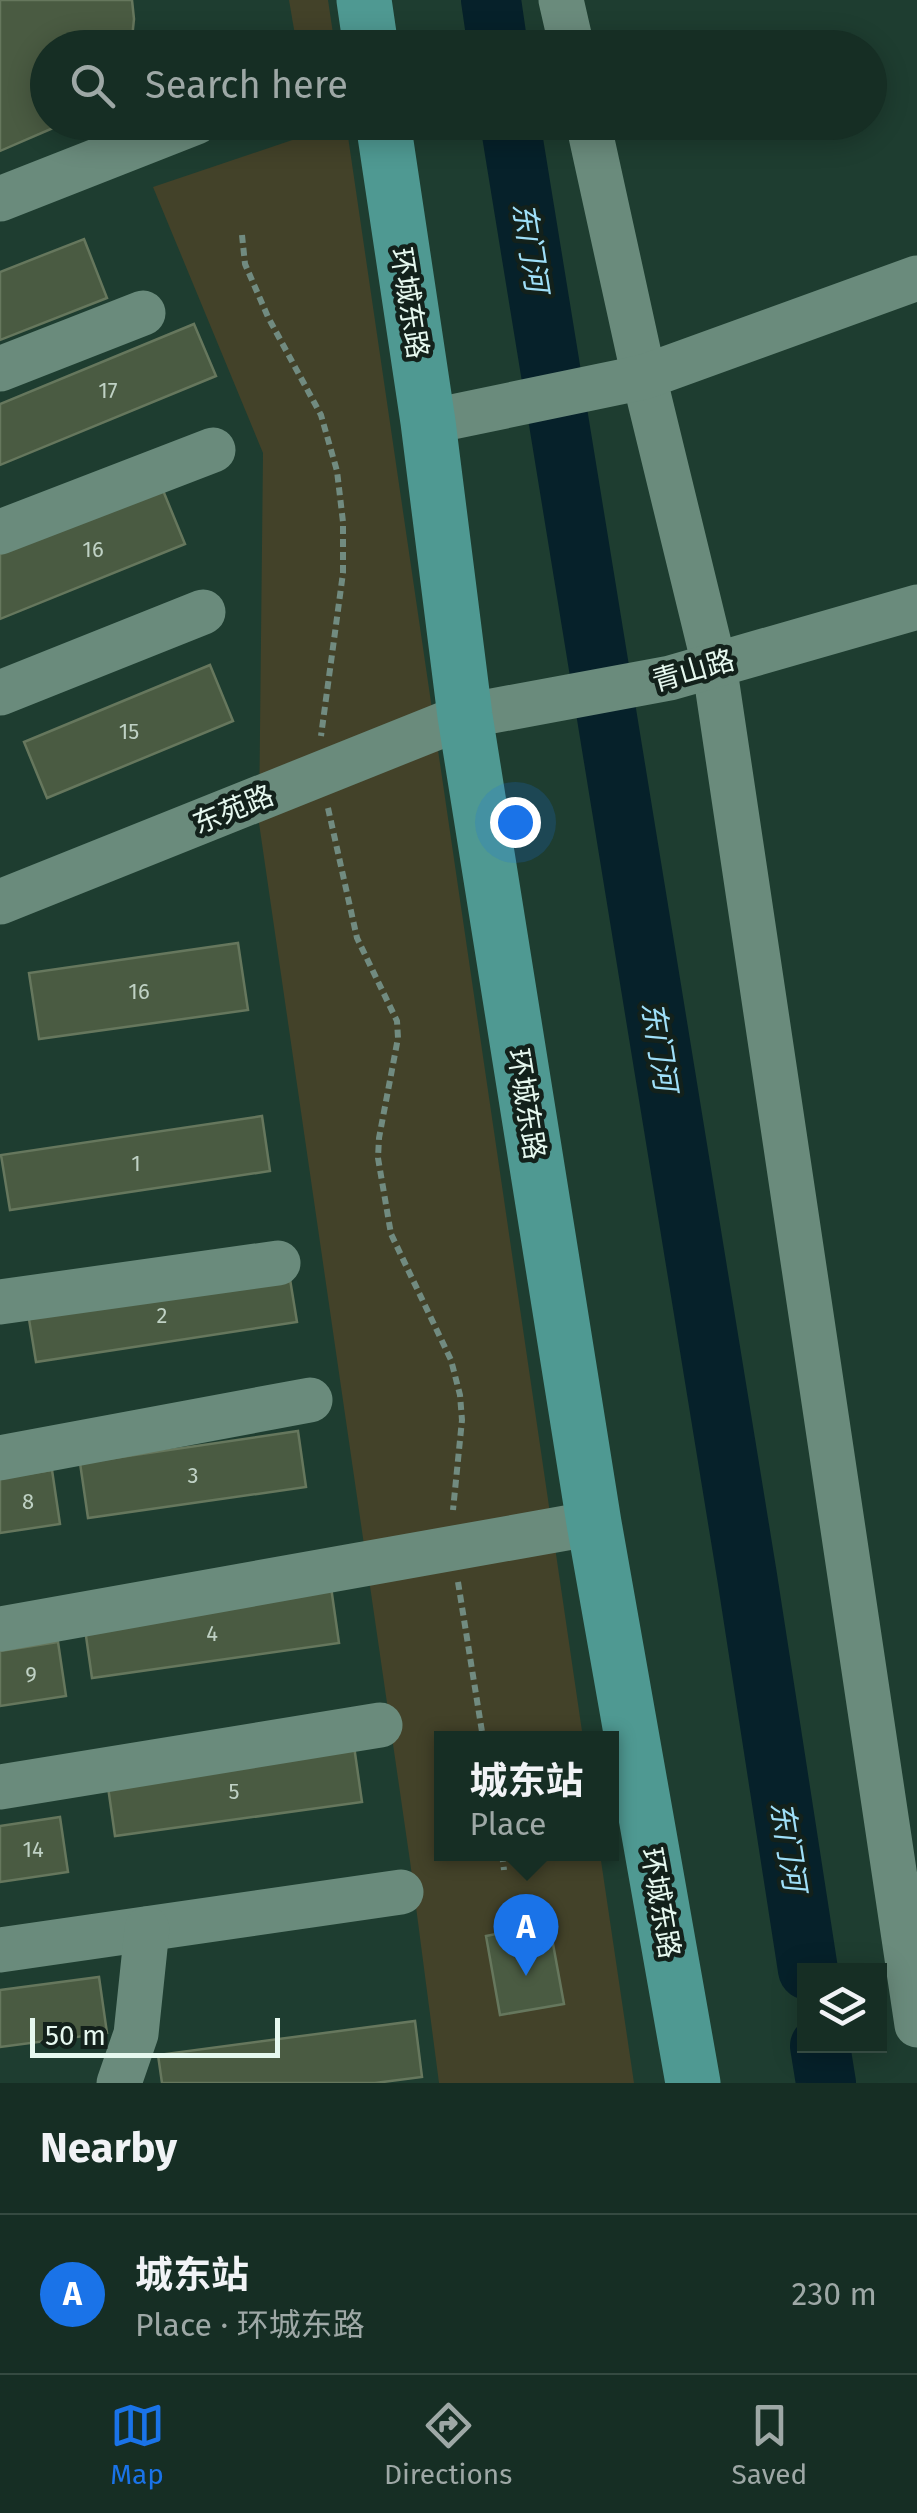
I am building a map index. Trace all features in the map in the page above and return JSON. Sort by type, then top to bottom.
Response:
[{"type":"main road","points":[[364,0],[369,30]]},
{"type":"main road","name":"环城东路","points":[[386,140],[428,422],[491,712],[594,1523],[693,2083]]},
{"type":"street","points":[[561,0],[568,30]]},
{"type":"street","points":[[0,200],[151,140]]},
{"type":"street","points":[[592,140],[644,377],[714,664],[917,2025]]},
{"type":"street","points":[[428,422],[644,377],[917,278]]},
{"type":"street","points":[[0,369],[143,312]]},
{"type":"street","points":[[0,532],[214,450]]},
{"type":"street","name":"青山路","points":[[491,712],[670,678],[917,608]]},
{"type":"street","points":[[0,693],[202,612]]},
{"type":"street","name":"东苑路","points":[[0,902],[324,772],[491,712]]},
{"type":"street","points":[[0,1302],[278,1264]]},
{"type":"street","points":[[0,1458],[310,1400]]},
{"type":"street","points":[[0,1628],[594,1523]]},
{"type":"street","points":[[0,1787],[380,1725]]},
{"type":"street","points":[[0,1950],[401,1892]]},
{"type":"street","points":[[118,2083],[136,2034],[148,1928]]},
{"type":"path","points":[[242,235],[245,264],[268,317],[321,414],[337,471],[343,573],[321,728],[327,803],[358,938],[398,1021],[379,1138],[385,1209],[403,1261],[451,1360],[460,1395],[462,1420],[450,1536],[482,1731]]},
{"type":"path","points":[[503,1861],[504,1870]]},
{"type":"shaded area","points":[[289,0],[328,0],[332,30],[294,30]]},
{"type":"shaded area","points":[[292,140],[348,140],[582,1731],[434,1731],[434,1861],[601,1861],[634,2083],[439,2083],[259,823],[263,453],[153,187]]},
{"type":"building","points":[[0,0],[132,0],[133,30],[30,30],[30,138],[0,151]]},
{"type":"building","points":[[84,239],[107,298],[0,340],[0,272]]},
{"type":"building","points":[[194,324],[216,376],[0,465],[0,404]]},
{"type":"building","points":[[162,488],[185,544],[0,619],[0,554]]},
{"type":"building","points":[[210,665],[233,721],[47,798],[24,742]]},
{"type":"building","points":[[238,943],[248,1010],[39,1039],[29,973]]},
{"type":"building","points":[[262,1116],[270,1171],[10,1210],[1,1155]]},
{"type":"building","points":[[288,1267],[297,1322],[36,1362],[27,1307]]},
{"type":"building","points":[[298,1431],[306,1487],[88,1518],[80,1463]]},
{"type":"building","points":[[52,1470],[60,1524],[0,1533],[0,1478]]},
{"type":"building","points":[[331,1587],[339,1643],[92,1678],[84,1622]]},
{"type":"building","points":[[58,1642],[66,1696],[0,1706],[0,1651]]},
{"type":"building","points":[[354,1746],[362,1802],[115,1836],[107,1780]]},
{"type":"building","points":[[60,1817],[68,1872],[0,1882],[0,1826]]},
{"type":"building","points":[[527,1928],[531,1948],[553,1944],[564,2004],[500,2015],[486,1936]]},
{"type":"building","points":[[99,1977],[107,2033],[0,2047],[0,1990]]},
{"type":"building","points":[[415,2021],[422,2077],[375,2083],[162,2083],[158,2055]]},
{"type":"waterway","name":"东门河","points":[[491,0],[495,30]]},
{"type":"waterway","name":"东门河","points":[[513,140],[807,1963]]},
{"type":"waterway","name":"东门河","points":[[821,2053],[826,2083]]},
{"type":"place","name":"城东站","points":[[526,1976]]}]
